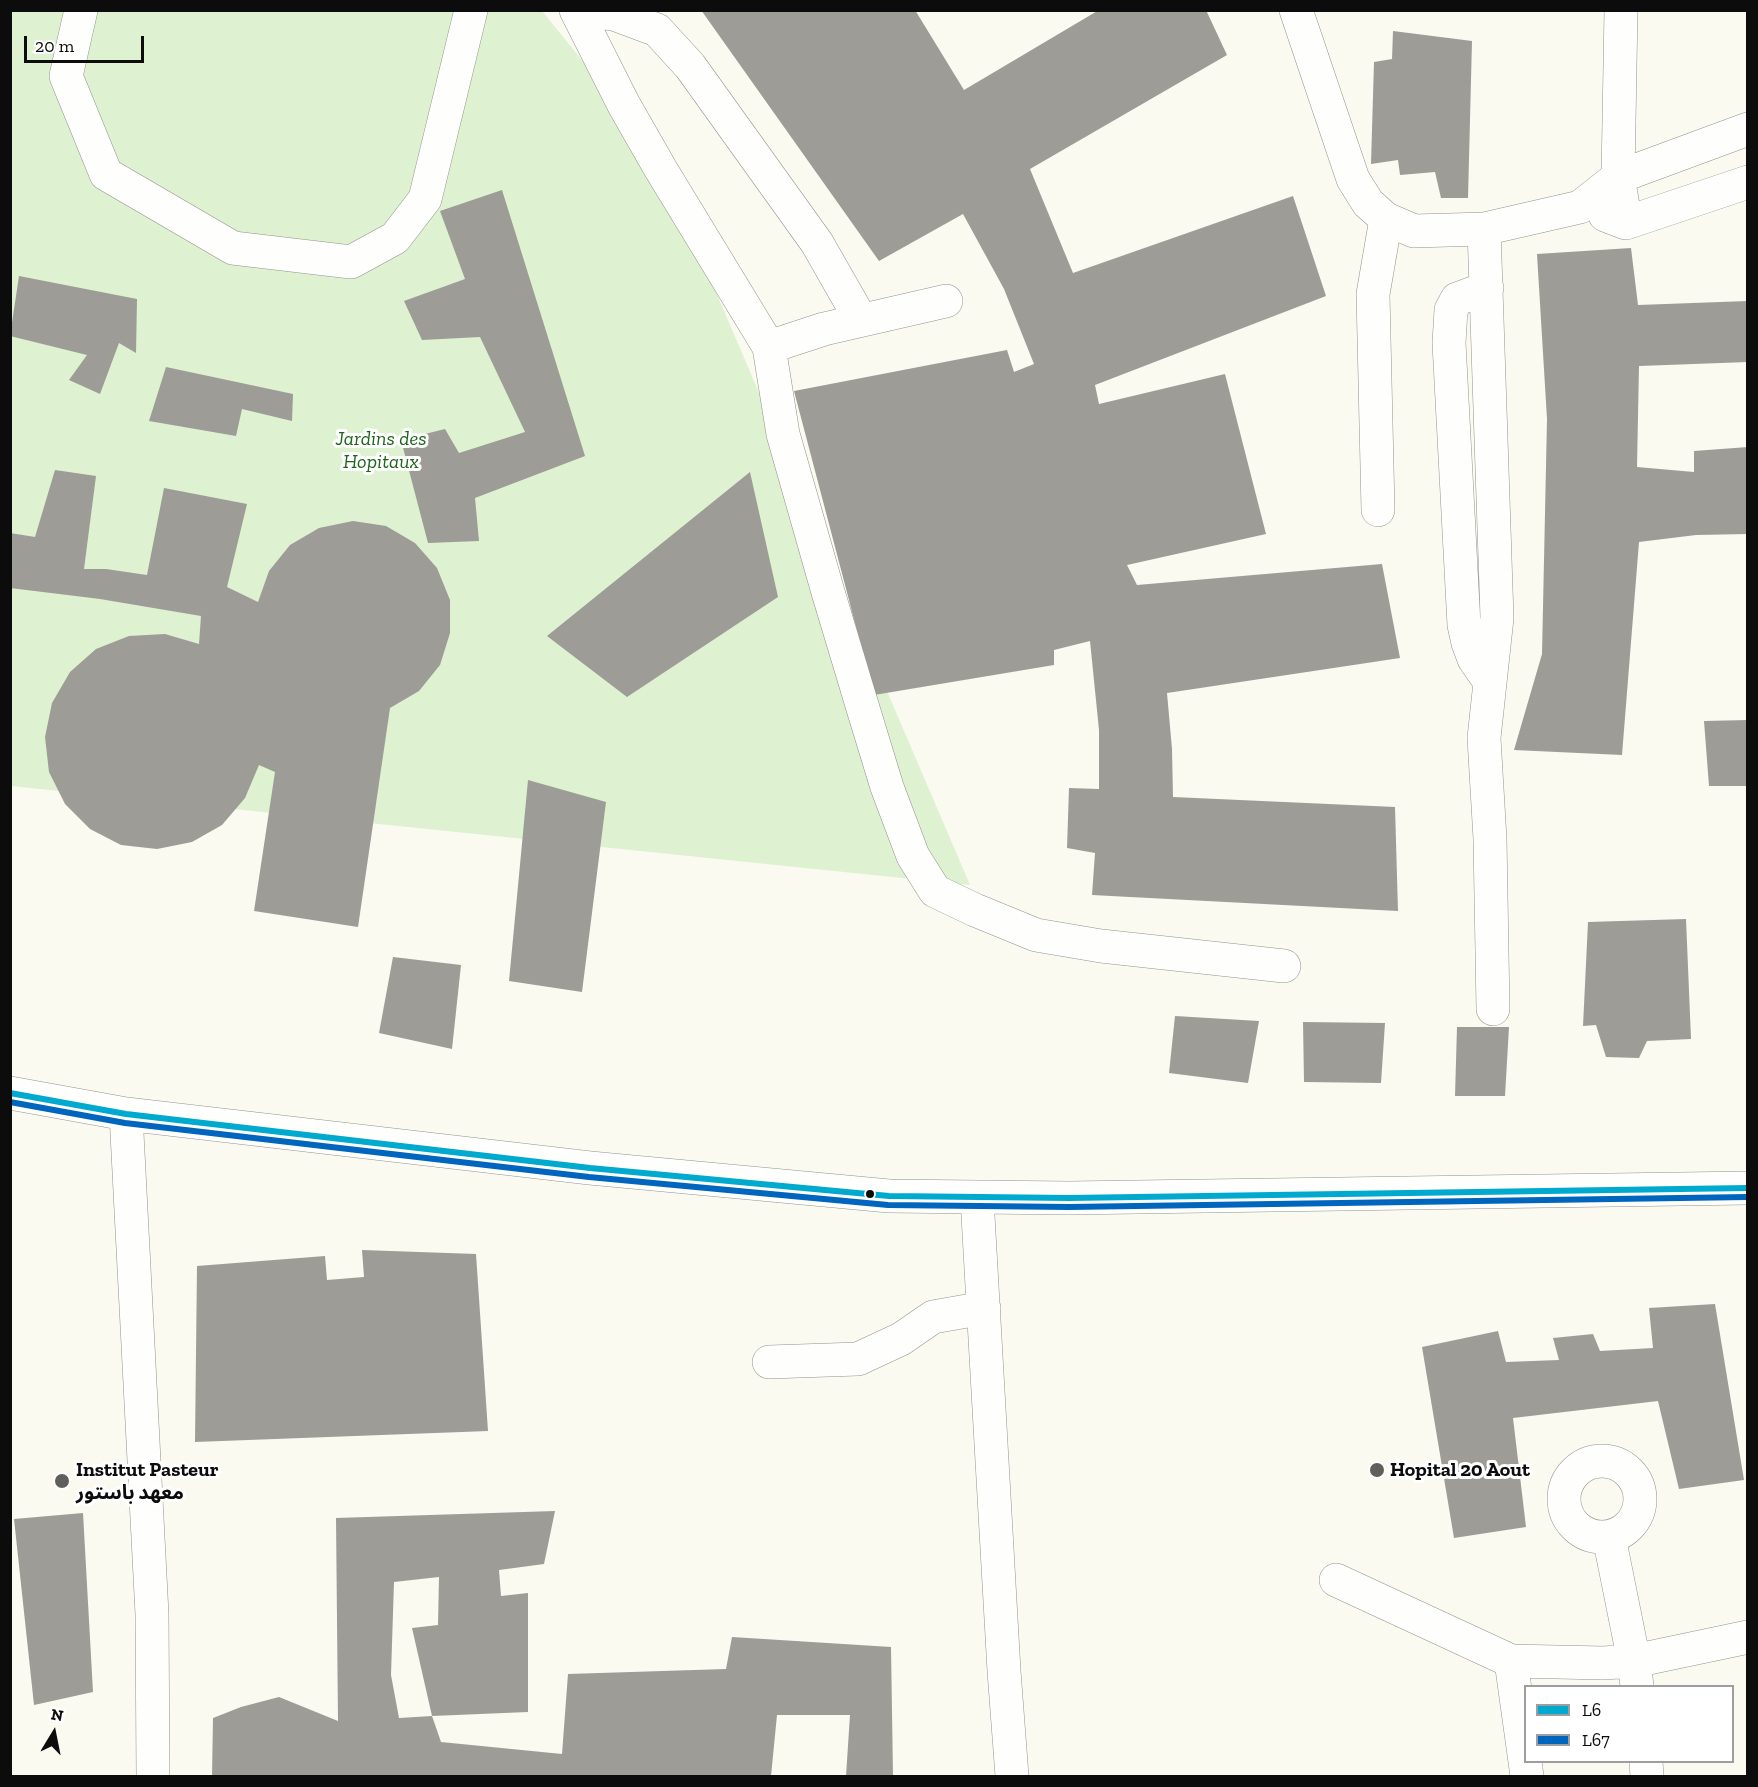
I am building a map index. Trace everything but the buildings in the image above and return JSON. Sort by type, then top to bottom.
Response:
[{"type":"street","points":[[81,10],[66,76],[106,174],[233,249],[351,262],[395,238],[425,200],[471,10]]},
{"type":"street","points":[[576,10],[624,105],[660,168],[769,347],[783,434],[865,715],[887,787],[913,856],[935,891],[1036,935],[1101,946],[1284,966]]},
{"type":"street","points":[[581,10],[614,14],[657,30],[690,66],[817,243],[861,320]]},
{"type":"street","points":[[1296,10],[1353,179],[1368,203],[1386,219],[1414,231],[1484,229],[1580,207],[1618,177],[1748,129]]},
{"type":"street","points":[[1621,10],[1618,177],[1626,223]]},
{"type":"street","points":[[1580,207],[1626,223],[1748,183]]},
{"type":"street","points":[[1378,510],[1373,294],[1386,219]]},
{"type":"street","points":[[1484,229],[1497,618],[1484,738],[1490,839],[1493,1008]]},
{"type":"street","points":[[769,347],[824,329],[946,301]]},
{"type":"street","points":[[10,1093],[126,1114],[613,1170],[889,1196],[977,1198],[1748,1188]]},
{"type":"street","points":[[126,1114],[152,1614],[153,1776]]},
{"type":"street","points":[[977,1198],[1012,1776]]},
{"type":"street","points":[[769,1362],[858,1359],[901,1339],[933,1317],[984,1308]]},
{"type":"street","points":[[1609,1537],[1635,1674]]},
{"type":"street","points":[[1336,1580],[1511,1661],[1603,1663],[1635,1674],[1748,1637]]},
{"type":"street","points":[[1511,1661],[1524,1754]]},
{"type":"green space","name":"Jardins des Hopitaux","points":[[11,11],[542,11],[655,150],[970,885],[11,786]]},
{"type":"transit line","name":"L6","points":[[10,1093],[126,1114],[590,1168],[889,1196],[1069,1198],[1748,1188]]},
{"type":"transit line","name":"L67","points":[[10,1102],[125,1123],[589,1177],[888,1205],[1069,1207],[1748,1197]]},
{"type":"place","name":"Hopital 20 Aout","points":[[1377,1470]]},
{"type":"place","name":"Institut Pasteur معهد باستور","points":[[62,1481]]}]
